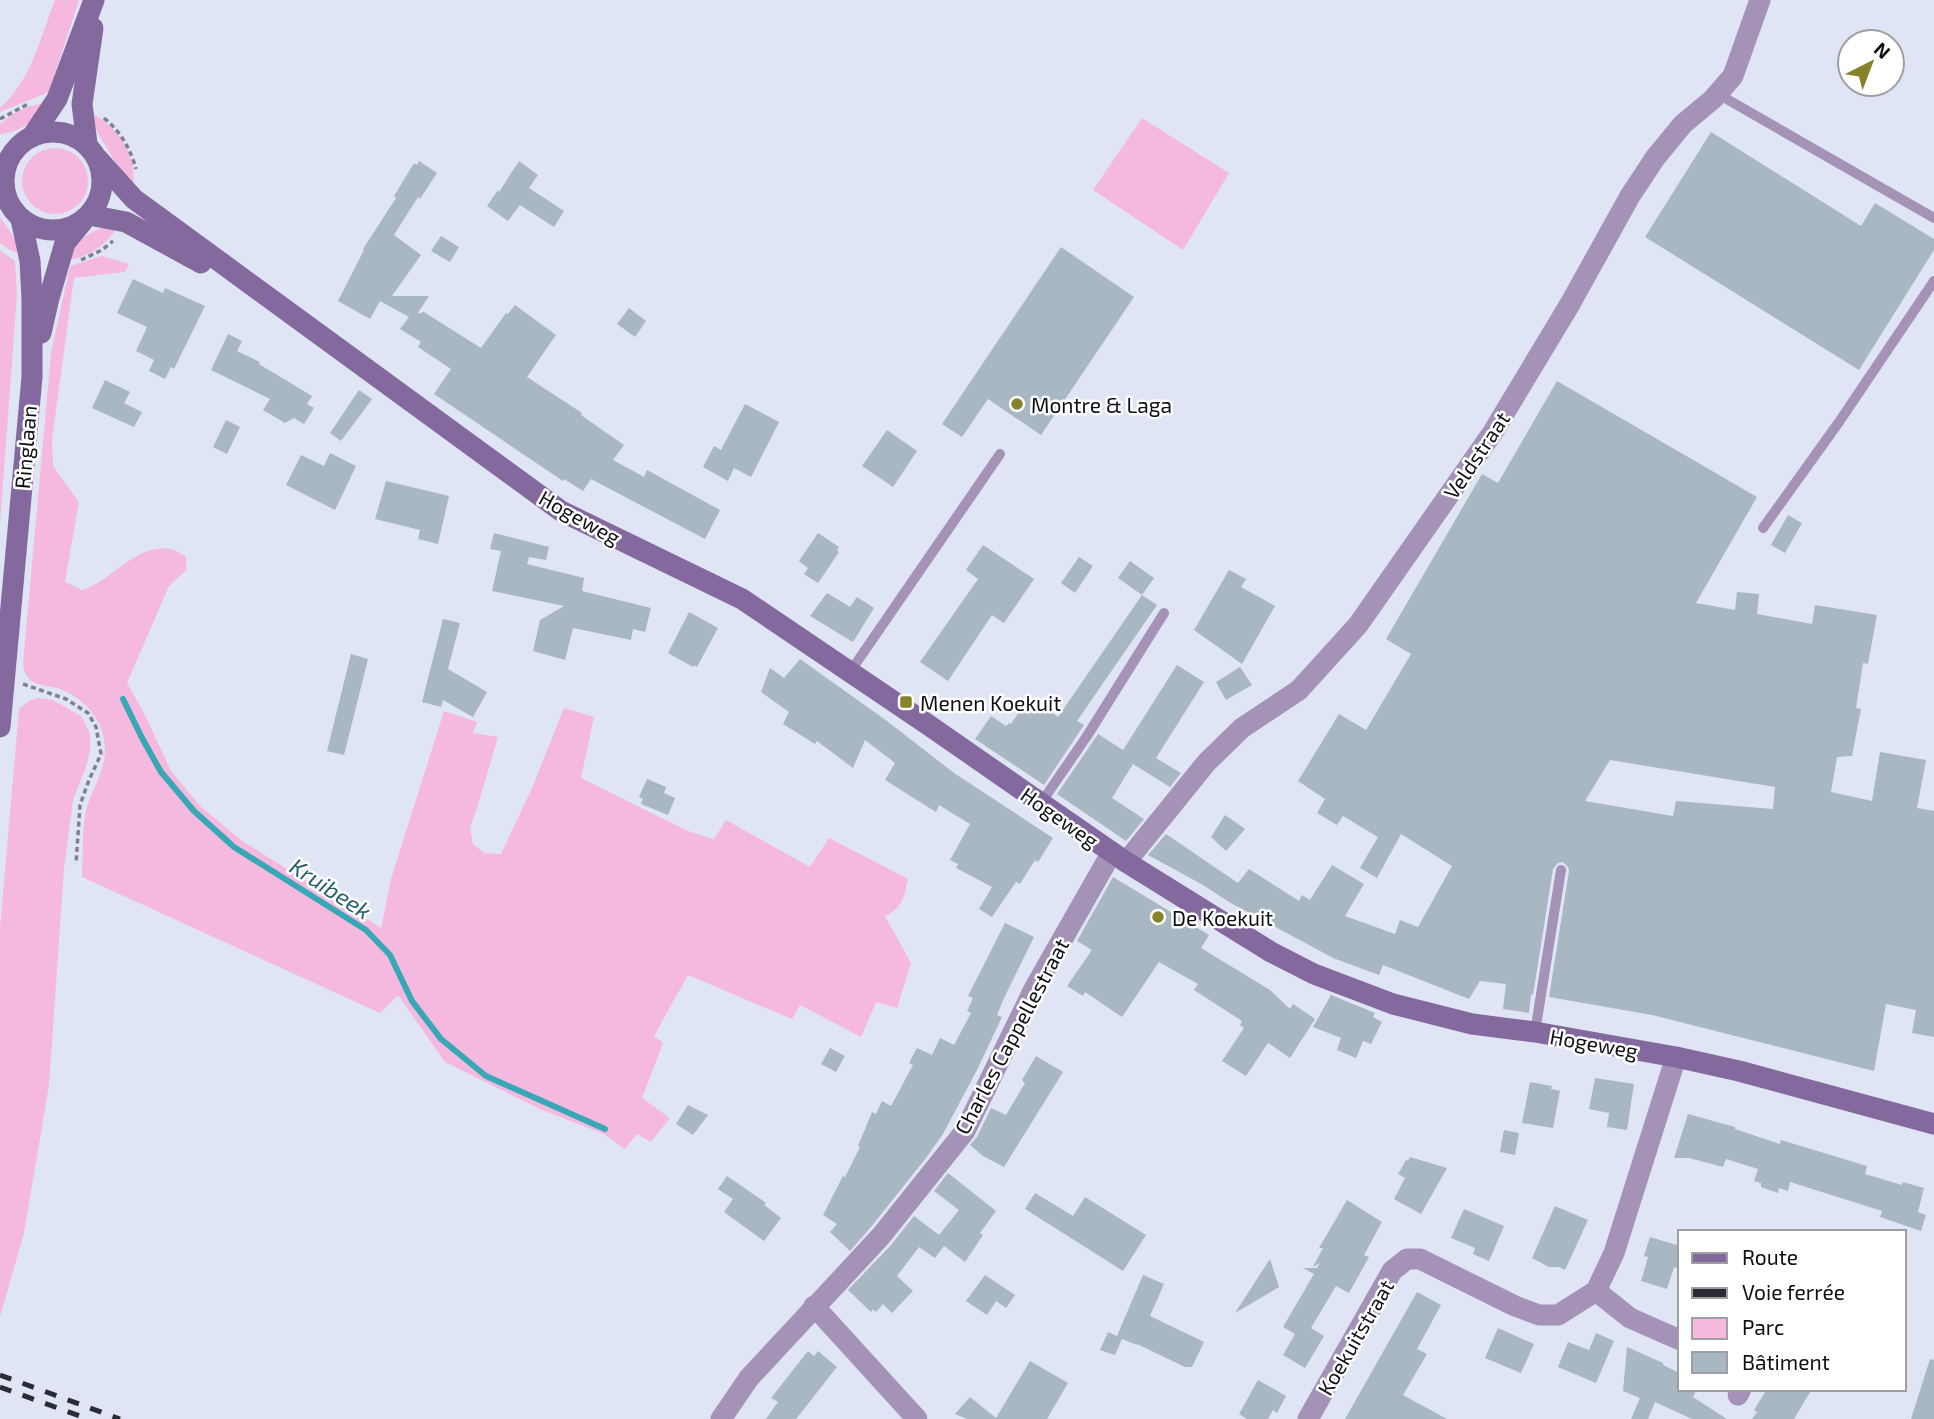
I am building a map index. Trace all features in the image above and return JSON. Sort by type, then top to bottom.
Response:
[{"type":"street","name":"Ringlaan","points":[[0,726],[32,377],[30,261],[20,219],[9,205],[2,187],[6,166],[17,141],[57,99],[96,0]]},
{"type":"street","name":"Ringlaan","points":[[32,377],[48,298],[65,243],[98,203],[102,188],[102,173],[92,151],[82,104],[96,0]]},
{"type":"street","name":"Veldstraat","points":[[1119,857],[1242,728],[1299,690],[1358,625],[1493,432],[1654,158],[1683,124],[1733,76],[1760,0]]},
{"type":"street","points":[[17,141],[52,131],[71,134],[92,151]]},
{"type":"street","name":"Hogeweg","points":[[92,151],[134,199],[561,511],[741,600],[850,671],[1119,857],[1271,953],[1314,974],[1393,1004],[1472,1024],[1535,1032],[1676,1057],[1739,1071],[1934,1124]]},
{"type":"street","name":"Hogeweg","points":[[87,218],[126,222],[277,304]]},
{"type":"street","points":[[20,219],[41,229],[63,230],[87,218]]},
{"type":"street","name":"Charles Cappellestraat","points":[[721,1419],[749,1378],[881,1236],[965,1131],[1034,989],[1119,857]]},
{"type":"street","points":[[1676,1057],[1614,1253],[1596,1291],[1630,1318],[1678,1339]]},
{"type":"street","name":"Koekuitstraat","points":[[1308,1419],[1392,1271],[1407,1259],[1420,1259],[1539,1315],[1558,1315],[1596,1291]]},
{"type":"street","points":[[814,1306],[917,1419]]},
{"type":"lane","points":[[1718,93],[1934,218]]},
{"type":"lane","points":[[1763,528],[1839,422],[1934,281]]},
{"type":"lane","points":[[850,671],[1000,454]]},
{"type":"lane","points":[[1041,803],[1087,736],[1164,613]]},
{"type":"lane","points":[[1535,1032],[1560,870]]},
{"type":"path","points":[[0,119],[26,105],[57,99]]},
{"type":"path","points":[[82,104],[112,124],[123,137],[136,170],[138,184],[134,199]]},
{"type":"path","points":[[58,266],[102,250],[113,241],[126,222]]},
{"type":"path","points":[[5,677],[66,699],[88,713],[96,727],[101,754],[80,806],[76,864]]},
{"type":"green space","points":[[55,0],[79,0],[49,92],[0,112],[0,108],[20,85],[27,72]]},
{"type":"green space","points":[[46,103],[27,124],[15,131],[0,134],[0,124],[11,116],[27,107]]},
{"type":"green space","points":[[92,114],[110,126],[124,144],[132,165],[133,187],[100,137]]},
{"type":"green space","points":[[1142,118],[1229,173],[1183,250],[1093,190]]},
{"type":"green space","points":[[61,148],[79,157],[86,168],[86,194],[79,205],[68,212],[49,214],[31,205],[24,194],[22,175],[31,157],[42,150]]},
{"type":"green space","points":[[0,217],[17,242],[20,254],[0,243]]},
{"type":"green space","points":[[106,227],[118,227],[108,240],[95,250],[81,257],[65,260],[82,239]]},
{"type":"green space","points":[[0,250],[15,261],[17,295],[0,524]]},
{"type":"green space","points":[[102,256],[129,264],[125,272],[74,278],[52,440],[53,466],[79,502],[65,582],[82,590],[104,579],[135,557],[158,549],[173,550],[186,557],[186,570],[169,586],[127,683],[171,771],[201,807],[241,840],[381,928],[391,879],[444,711],[477,722],[473,733],[498,737],[470,828],[473,844],[484,853],[501,854],[532,788],[564,708],[594,717],[581,778],[688,831],[714,839],[726,820],[810,867],[829,838],[908,879],[899,906],[885,916],[911,963],[897,1008],[876,1002],[861,1037],[800,1005],[792,1019],[688,975],[654,1036],[663,1043],[642,1098],[670,1118],[651,1142],[637,1134],[625,1149],[604,1134],[542,1110],[445,1062],[398,995],[380,1013],[82,877],[85,814],[104,758],[102,732],[95,717],[79,699],[65,691],[33,682],[28,678],[23,664],[51,353],[70,266]]},
{"type":"green space","points":[[39,698],[53,700],[81,716],[90,733],[90,750],[73,800],[64,869],[49,1085],[24,1233],[0,1317],[0,928],[19,709],[29,701]]},
{"type":"building","points":[[1711,132],[1861,226],[1875,203],[1934,239],[1934,250],[1859,370],[1645,237]]},
{"type":"building","points":[[419,161],[437,173],[394,235],[421,255],[392,296],[429,296],[417,314],[424,312],[481,348],[515,305],[556,335],[527,377],[624,445],[613,460],[644,477],[647,470],[720,510],[705,539],[591,479],[583,491],[564,479],[563,481],[434,394],[451,369],[418,347],[421,342],[400,329],[409,317],[380,301],[370,319],[338,301],[363,249],[396,198],[394,196],[414,163],[417,165]]},
{"type":"building","points":[[519,161],[538,175],[529,188],[564,211],[554,227],[520,205],[508,221],[487,206]]},
{"type":"building","points":[[441,236],[459,247],[450,262],[431,251]]},
{"type":"building","points":[[1061,247],[1134,297],[1041,435],[988,399],[962,437],[942,424]]},
{"type":"building","points":[[133,279],[163,293],[165,288],[205,306],[174,369],[171,367],[165,379],[149,371],[154,360],[136,351],[147,327],[117,313]]},
{"type":"building","points":[[629,308],[646,321],[635,337],[617,324]]},
{"type":"building","points":[[228,334],[242,341],[237,351],[260,362],[259,364],[312,396],[307,404],[314,408],[304,424],[294,418],[285,423],[263,410],[270,399],[211,370]]},
{"type":"building","points":[[105,380],[130,392],[124,403],[142,412],[134,427],[92,408]]},
{"type":"building","points":[[1557,381],[1757,497],[1696,603],[1735,610],[1737,592],[1759,594],[1757,614],[1812,624],[1815,605],[1877,615],[1868,664],[1863,663],[1856,708],[1861,709],[1852,756],[1837,757],[1831,792],[1872,801],[1880,752],[1926,760],[1917,808],[1934,811],[1934,1037],[1912,1033],[1916,1010],[1886,1004],[1874,1071],[1652,1015],[1549,997],[1569,871],[1563,862],[1553,869],[1529,1013],[1503,1009],[1506,984],[1480,981],[1469,999],[1383,965],[1379,975],[1333,958],[1148,855],[1166,834],[1238,883],[1249,869],[1299,901],[1302,895],[1310,900],[1332,865],[1364,884],[1345,916],[1395,934],[1400,920],[1418,927],[1452,866],[1401,834],[1377,878],[1360,868],[1378,837],[1343,816],[1337,825],[1317,813],[1325,799],[1298,781],[1339,714],[1366,730],[1411,654],[1386,639],[1482,474],[1498,483]],"holes":[[[1610,760],[1775,787],[1773,809],[1676,801],[1673,816],[1585,801]]]},
{"type":"building","points":[[359,390],[372,399],[341,441],[330,433]]},
{"type":"building","points":[[745,404],[779,422],[751,477],[734,468],[728,481],[703,467],[714,446],[721,450]]},
{"type":"building","points":[[226,420],[240,427],[227,454],[213,447]]},
{"type":"building","points":[[887,430],[917,451],[893,487],[862,466]]},
{"type":"building","points":[[330,453],[356,466],[335,510],[286,485],[301,455],[324,466]]},
{"type":"building","points":[[386,481],[449,496],[438,544],[418,539],[420,530],[375,519]]},
{"type":"building","points":[[1788,515],[1802,523],[1785,553],[1771,545]]},
{"type":"building","points":[[494,533],[549,547],[546,560],[529,557],[527,564],[584,578],[582,591],[651,608],[645,632],[633,629],[631,640],[573,628],[565,660],[533,651],[540,620],[564,606],[492,591],[501,551],[490,549]]},
{"type":"building","points":[[818,533],[839,547],[839,552],[818,583],[804,574],[808,568],[799,561]]},
{"type":"building","points":[[983,545],[1034,579],[1004,623],[992,615],[948,681],[920,662],[978,579],[966,570]]},
{"type":"building","points":[[1079,557],[1093,566],[1075,593],[1061,583]]},
{"type":"building","points":[[1130,561],[1154,578],[1142,595],[1118,578]]},
{"type":"building","points":[[1229,570],[1246,579],[1241,587],[1275,606],[1242,664],[1194,630]]},
{"type":"building","points":[[827,593],[850,607],[857,597],[874,608],[853,642],[810,616]]},
{"type":"building","points":[[1142,595],[1157,605],[1077,721],[1084,725],[1044,785],[975,739],[991,716],[1006,726],[1011,724],[1027,700],[1035,705],[1037,702],[1058,717]]},
{"type":"building","points":[[689,612],[718,628],[697,667],[668,653]]},
{"type":"building","points":[[443,619],[460,623],[448,669],[487,692],[473,717],[443,700],[441,707],[422,702]]},
{"type":"building","points":[[351,654],[368,659],[344,755],[327,751]]},
{"type":"building","points":[[800,659],[954,773],[1053,838],[1038,862],[1035,860],[1020,884],[1016,882],[992,917],[979,909],[992,887],[956,868],[958,864],[950,860],[970,824],[939,805],[936,812],[885,780],[895,763],[865,740],[853,768],[817,741],[815,744],[783,724],[789,712],[761,692],[770,668],[784,678]]},
{"type":"building","points":[[1177,665],[1204,682],[1156,758],[1181,773],[1170,787],[1133,764],[1112,798],[1144,819],[1126,841],[1057,794],[1098,734],[1123,750]]},
{"type":"building","points":[[1240,667],[1252,685],[1226,700],[1216,682]]},
{"type":"building","points":[[647,779],[666,787],[664,793],[675,798],[668,815],[641,804],[643,799],[639,797]]},
{"type":"building","points":[[1225,815],[1245,829],[1226,851],[1211,837]]},
{"type":"building","points":[[1113,877],[1209,935],[1201,948],[1270,990],[1290,1009],[1293,1004],[1315,1019],[1290,1058],[1268,1043],[1246,1076],[1222,1061],[1244,1028],[1240,1025],[1242,1021],[1194,990],[1198,984],[1159,962],[1122,1017],[1085,992],[1083,996],[1067,986],[1092,950],[1077,941]]},
{"type":"building","points":[[1005,923],[1034,937],[1004,998],[997,1015],[1002,1017],[978,1068],[943,1134],[850,1251],[830,1232],[837,1224],[823,1215],[860,1147],[858,1146],[872,1112],[876,1114],[882,1101],[891,1106],[913,1065],[909,1063],[917,1048],[932,1055],[940,1038],[954,1045],[971,1013],[967,1011],[973,998],[968,996]]},
{"type":"building","points":[[1331,995],[1375,1013],[1373,1017],[1382,1022],[1371,1044],[1363,1041],[1356,1058],[1337,1050],[1341,1038],[1313,1027]]},
{"type":"building","points":[[830,1048],[845,1056],[836,1072],[821,1064]]},
{"type":"building","points":[[1036,1056],[1063,1072],[1004,1167],[983,1156],[970,1145],[977,1137],[991,1108],[1006,1115],[1025,1083],[1022,1080]]},
{"type":"building","points":[[1595,1078],[1634,1084],[1627,1130],[1607,1127],[1609,1113],[1589,1109]]},
{"type":"building","points":[[1530,1082],[1552,1086],[1551,1089],[1560,1091],[1553,1128],[1522,1123]]},
{"type":"building","points":[[688,1105],[708,1115],[693,1135],[676,1124]]},
{"type":"building","points":[[1688,1114],[1735,1127],[1780,1144],[1781,1140],[1867,1166],[1865,1174],[1902,1185],[1903,1182],[1924,1188],[1918,1212],[1926,1215],[1921,1231],[1880,1217],[1882,1211],[1790,1182],[1788,1191],[1779,1188],[1778,1193],[1761,1187],[1761,1183],[1754,1181],[1758,1169],[1726,1159],[1723,1167],[1689,1158],[1674,1158]]},
{"type":"building","points":[[1504,1130],[1519,1133],[1515,1155],[1500,1152]]},
{"type":"building","points":[[1410,1157],[1447,1168],[1421,1214],[1394,1199],[1405,1178],[1398,1174]]},
{"type":"building","points":[[948,1173],[996,1211],[980,1233],[983,1235],[965,1262],[944,1246],[935,1258],[919,1247],[897,1276],[913,1291],[892,1313],[883,1304],[876,1312],[873,1309],[871,1312],[848,1290],[891,1245],[914,1216],[939,1235],[959,1210],[934,1191]]},
{"type":"building","points":[[727,1176],[766,1203],[764,1205],[781,1218],[764,1241],[724,1212],[733,1199],[718,1189]]},
{"type":"building","points":[[1035,1193],[1073,1216],[1085,1197],[1146,1235],[1123,1271],[1025,1209]]},
{"type":"building","points":[[1347,1200],[1382,1222],[1364,1255],[1369,1257],[1349,1293],[1336,1286],[1311,1328],[1324,1336],[1305,1368],[1283,1355],[1295,1334],[1283,1327],[1314,1274],[1303,1268],[1317,1268],[1320,1263],[1313,1267],[1323,1248],[1319,1248]]},
{"type":"building","points":[[1555,1206],[1588,1220],[1565,1270],[1549,1267],[1532,1258]]},
{"type":"building","points":[[1464,1209],[1504,1226],[1489,1261],[1473,1254],[1475,1248],[1451,1238]]},
{"type":"building","points":[[1650,1237],[1678,1245],[1678,1268],[1674,1267],[1667,1289],[1641,1281],[1648,1257],[1644,1256]]},
{"type":"building","points":[[1270,1259],[1279,1287],[1235,1313]]},
{"type":"building","points":[[985,1275],[1015,1295],[1006,1308],[996,1301],[987,1315],[966,1301]]},
{"type":"building","points":[[1143,1275],[1164,1284],[1150,1316],[1204,1342],[1192,1367],[1185,1367],[1122,1339],[1115,1355],[1100,1350],[1108,1332],[1117,1336]]},
{"type":"building","points":[[1417,1292],[1441,1305],[1417,1349],[1427,1354],[1403,1395],[1447,1419],[1345,1419]]},
{"type":"building","points":[[1498,1328],[1534,1344],[1521,1373],[1485,1358]]},
{"type":"building","points":[[1596,1333],[1614,1341],[1596,1383],[1558,1367],[1568,1342],[1589,1350]]},
{"type":"building","points":[[1627,1347],[1678,1372],[1678,1391],[1696,1391],[1693,1397],[1727,1419],[1692,1419],[1655,1402],[1648,1419],[1631,1419],[1640,1398],[1623,1391]]},
{"type":"building","points":[[808,1351],[814,1356],[818,1351],[837,1367],[796,1419],[766,1419],[778,1402],[771,1398]]},
{"type":"building","points":[[1930,1359],[1934,1360],[1934,1419],[1911,1419]]},
{"type":"building","points":[[1030,1361],[1068,1383],[1047,1419],[967,1419],[955,1414],[970,1397],[996,1418]]},
{"type":"building","points":[[1258,1380],[1286,1396],[1277,1413],[1273,1410],[1268,1419],[1247,1419],[1239,1414]]},
{"type":"building","points":[[1766,1391],[1811,1391],[1794,1419],[1752,1419],[1757,1412],[1754,1410]]},
{"type":"waterway","name":"Kruibeek","points":[[123,699],[161,772],[194,811],[234,847],[366,930],[390,955],[412,1001],[441,1039],[486,1076],[605,1129]]},
{"type":"railway","points":[[0,1375],[120,1419]]},
{"type":"railway","points":[[0,1387],[88,1419]]},
{"type":"place","name":"Montre & Laga","points":[[1017,404]]},
{"type":"place","name":"Menen Koekuit","points":[[906,702]]},
{"type":"place","name":"De Koekuit","points":[[1158,917]]}]
